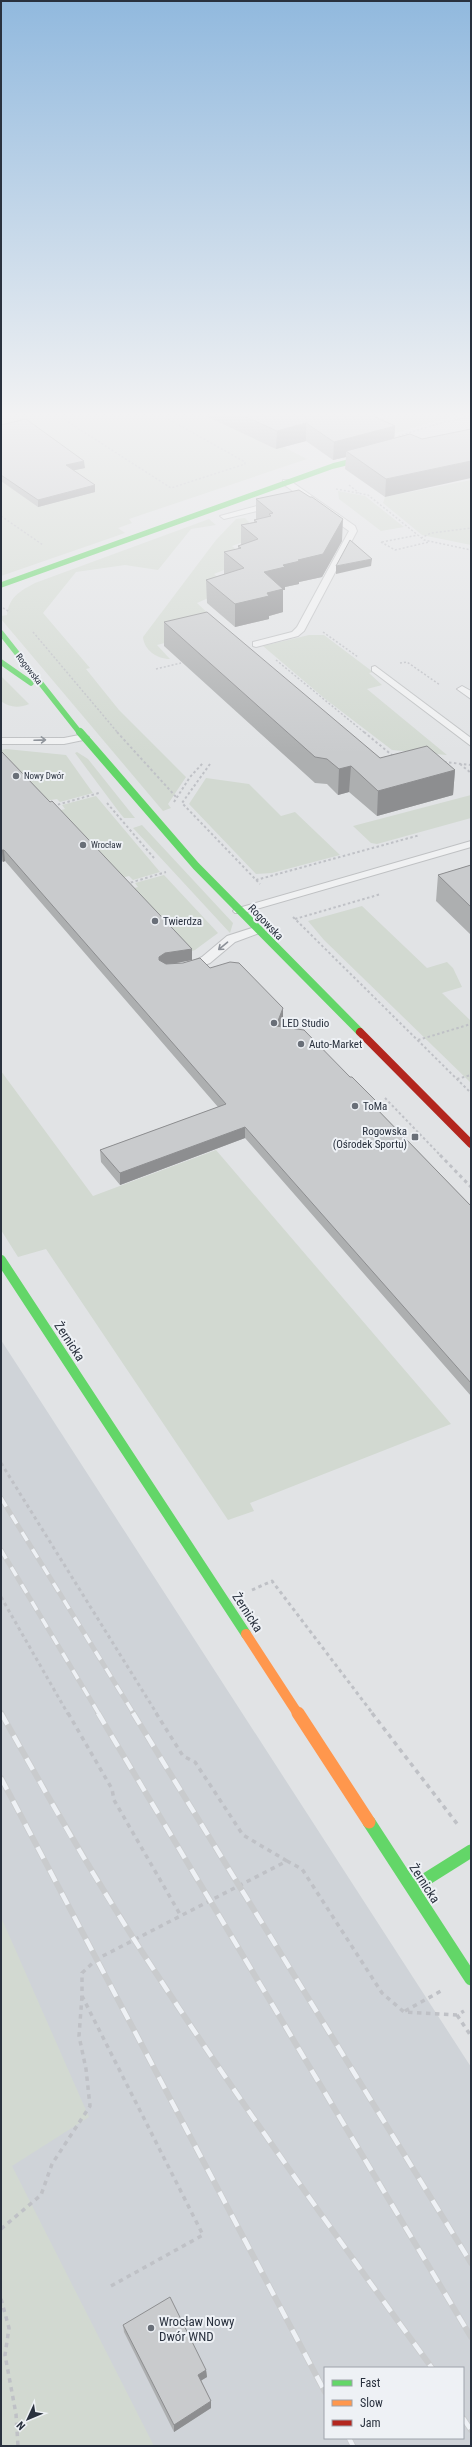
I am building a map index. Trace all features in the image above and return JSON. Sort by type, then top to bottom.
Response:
[{"type":"street","points":[[1,586],[167,525]]},
{"type":"street","points":[[1,592],[16,580]]},
{"type":"street","name":"Rogowska","points":[[1,634],[56,705],[157,823],[238,911],[471,1144]]},
{"type":"street","name":"Rogowska","points":[[1,662],[56,705]]},
{"type":"street","name":"Żernicka","points":[[1,1260],[471,1979]]},
{"type":"street","points":[[412,1888],[471,1851]]},
{"type":"lane","points":[[256,644],[295,634],[301,629],[353,531],[348,525]]},
{"type":"lane","points":[[375,669],[471,743]]},
{"type":"lane","points":[[462,689],[471,696]]},
{"type":"lane","points":[[1,741],[64,741],[84,737]]},
{"type":"lane","points":[[238,911],[471,844]]},
{"type":"lane","points":[[175,970],[196,965],[206,960],[231,939],[258,930]]},
{"type":"path","points":[[14,525],[46,547]]},
{"type":"path","points":[[406,525],[421,538],[430,542],[471,550]]},
{"type":"path","points":[[421,538],[431,533],[471,528]]},
{"type":"path","points":[[418,535],[381,542],[395,550],[430,542]]},
{"type":"path","points":[[3,608],[12,613]]},
{"type":"path","points":[[32,632],[69,673],[102,715],[177,798]]},
{"type":"path","points":[[256,644],[391,755],[398,756]]},
{"type":"path","points":[[156,669],[181,664]]},
{"type":"path","points":[[438,761],[471,765]]},
{"type":"path","points":[[175,808],[172,804],[190,777],[203,763]]},
{"type":"path","points":[[210,764],[182,803],[264,888]]},
{"type":"path","points":[[460,764],[471,773]]},
{"type":"path","points":[[52,806],[99,793]]},
{"type":"path","points":[[182,810],[188,809]]},
{"type":"path","points":[[256,880],[423,834]]},
{"type":"path","points":[[122,885],[166,872]]},
{"type":"path","points":[[295,919],[382,894]]},
{"type":"path","points":[[290,914],[471,1093]]},
{"type":"path","points":[[418,1040],[471,1024]]},
{"type":"path","points":[[457,1079],[471,1075]]},
{"type":"path","points":[[1,1463],[183,1756],[195,1762],[243,1835],[302,1869],[382,1994],[404,2012],[457,2015],[465,2011]]},
{"type":"path","points":[[225,1601],[272,1581],[459,1827]]},
{"type":"path","points":[[1,1597],[112,1789],[114,1800],[181,1916]]},
{"type":"path","points":[[1,2229],[41,2194],[52,2164],[90,2106],[86,2069],[79,2036],[82,1973],[97,1959],[287,1861]]},
{"type":"path","points":[[404,2012],[443,1990]]},
{"type":"path","points":[[82,1996],[203,2235],[111,2286]]},
{"type":"path","points":[[457,2015],[471,2036]]},
{"type":"path","points":[[1,2299],[9,2328],[5,2355],[16,2414],[18,2446]]},
{"type":"shaded area","points":[[1,525],[126,525],[118,528],[125,533],[1,576]]},
{"type":"shaded area","points":[[192,525],[215,525],[191,529],[158,570],[125,565],[76,572],[43,613],[90,668],[86,669],[119,710],[186,777],[168,804],[171,808],[163,811],[1,619],[1,616],[7,615],[10,604],[16,595],[35,583]]},
{"type":"shaded area","points":[[230,525],[252,525],[262,535],[232,546],[248,560],[214,574],[231,588],[197,603],[214,619],[180,639],[157,645],[170,659],[165,659],[152,653],[146,646],[143,637],[216,540]]},
{"type":"shaded area","points":[[373,525],[402,525],[404,527],[381,531]]},
{"type":"shaded area","points":[[410,525],[471,525],[471,545],[422,535]]},
{"type":"shaded area","points":[[309,635],[324,635],[373,672],[369,673],[382,685],[367,689],[447,755],[392,750],[324,698],[263,646]]},
{"type":"shaded area","points":[[1,676],[29,704],[15,707],[7,705],[1,701]]},
{"type":"shaded area","points":[[6,749],[66,755],[93,793],[60,802],[57,799],[44,801],[1,756],[1,750]]},
{"type":"shaded area","points":[[77,752],[88,759],[135,818],[124,818],[75,753]]},
{"type":"shaded area","points":[[206,778],[249,784],[281,816],[295,812],[340,855],[272,873],[256,874],[189,804]]},
{"type":"shaded area","points":[[471,795],[471,818],[377,844],[371,843],[353,826]]},
{"type":"shaded area","points":[[96,796],[160,872],[133,880],[129,876],[117,879],[53,812],[65,809],[62,805]]},
{"type":"shaded area","points":[[142,825],[233,923],[230,933],[133,828]]},
{"type":"shaded area","points":[[164,875],[218,933],[195,950],[189,952],[127,890],[138,887],[135,883]]},
{"type":"shaded area","points":[[362,906],[427,968],[447,962],[453,968],[462,987],[442,993],[471,1021],[471,1083],[324,940],[308,921]]},
{"type":"shaded area","points":[[1,1071],[93,1196],[216,1150],[451,1424],[250,1503],[254,1511],[228,1520],[46,1249],[18,1257],[1,1230]]},
{"type":"shaded area","points":[[1,1340],[471,2067],[471,2446],[1,2446]]},
{"type":"shaded area","points":[[1,1917],[89,2117],[12,2166],[154,2446],[1,2446]]},
{"type":"building","points":[[241,525],[339,525],[323,554],[298,560],[300,561],[283,565],[285,567],[264,572],[283,589],[267,593],[269,596],[235,604],[206,580],[244,568],[224,552],[241,548],[238,546],[258,539]]},
{"type":"building","points":[[350,540],[372,559],[336,566]]},
{"type":"building","points":[[207,612],[380,758],[427,746],[455,770],[378,791],[351,766],[339,769],[327,759],[315,757],[164,622]]},
{"type":"building","points":[[1,751],[50,802],[52,801],[192,949],[165,953],[159,957],[159,960],[166,964],[183,963],[200,958],[210,968],[230,962],[239,963],[283,1008],[276,1026],[304,1030],[376,1101],[371,1103],[471,1206],[471,1383],[245,1127],[120,1173],[100,1150],[226,1104],[4,850],[1,850]]},
{"type":"building","points":[[471,865],[471,907],[438,875]]},
{"type":"building","points":[[170,2297],[206,2370],[198,2375],[211,2401],[174,2425],[123,2325]]},
{"type":"railway","points":[[1,1498],[134,1714]]},
{"type":"railway","points":[[1,1550],[99,1714]]},
{"type":"railway","points":[[1,1713],[93,1873],[132,1936],[220,2069],[289,2169],[431,2367]]},
{"type":"railway","points":[[98,1713],[471,2337]]},
{"type":"railway","points":[[133,1713],[471,2263]]},
{"type":"railway","points":[[1,1778],[324,2390]]},
{"type":"railway","points":[[464,2420],[471,2430]]},
{"type":"railway","points":[[350,2439],[353,2446]]},
{"type":"traffic: fast","points":[[1,585],[168,525]]},
{"type":"traffic: fast","points":[[1,633],[56,705],[196,866],[360,1032]]},
{"type":"traffic: fast","points":[[1,662],[31,683]]},
{"type":"traffic: fast","points":[[1,1260],[246,1634]]},
{"type":"traffic: fast","points":[[369,1822],[471,1979]]},
{"type":"traffic: fast","points":[[412,1888],[471,1851]]},
{"type":"traffic: slow","points":[[246,1634],[369,1822]]},
{"type":"traffic: jam","points":[[360,1032],[471,1144]]},
{"type":"place","name":"Nowy Dwór","points":[[16,776]]},
{"type":"place","name":"Wrocław","points":[[83,845]]},
{"type":"place","name":"Twierdza","points":[[155,921]]},
{"type":"place","name":"LED Studio","points":[[274,1023]]},
{"type":"place","name":"Auto-Market","points":[[301,1044]]},
{"type":"place","name":"ToMa","points":[[355,1106]]},
{"type":"place","name":"Rogowska (Ośrodek Sportu)","points":[[415,1137]]},
{"type":"place","name":"Wrocław Nowy Dwór WND","points":[[151,2328]]}]
